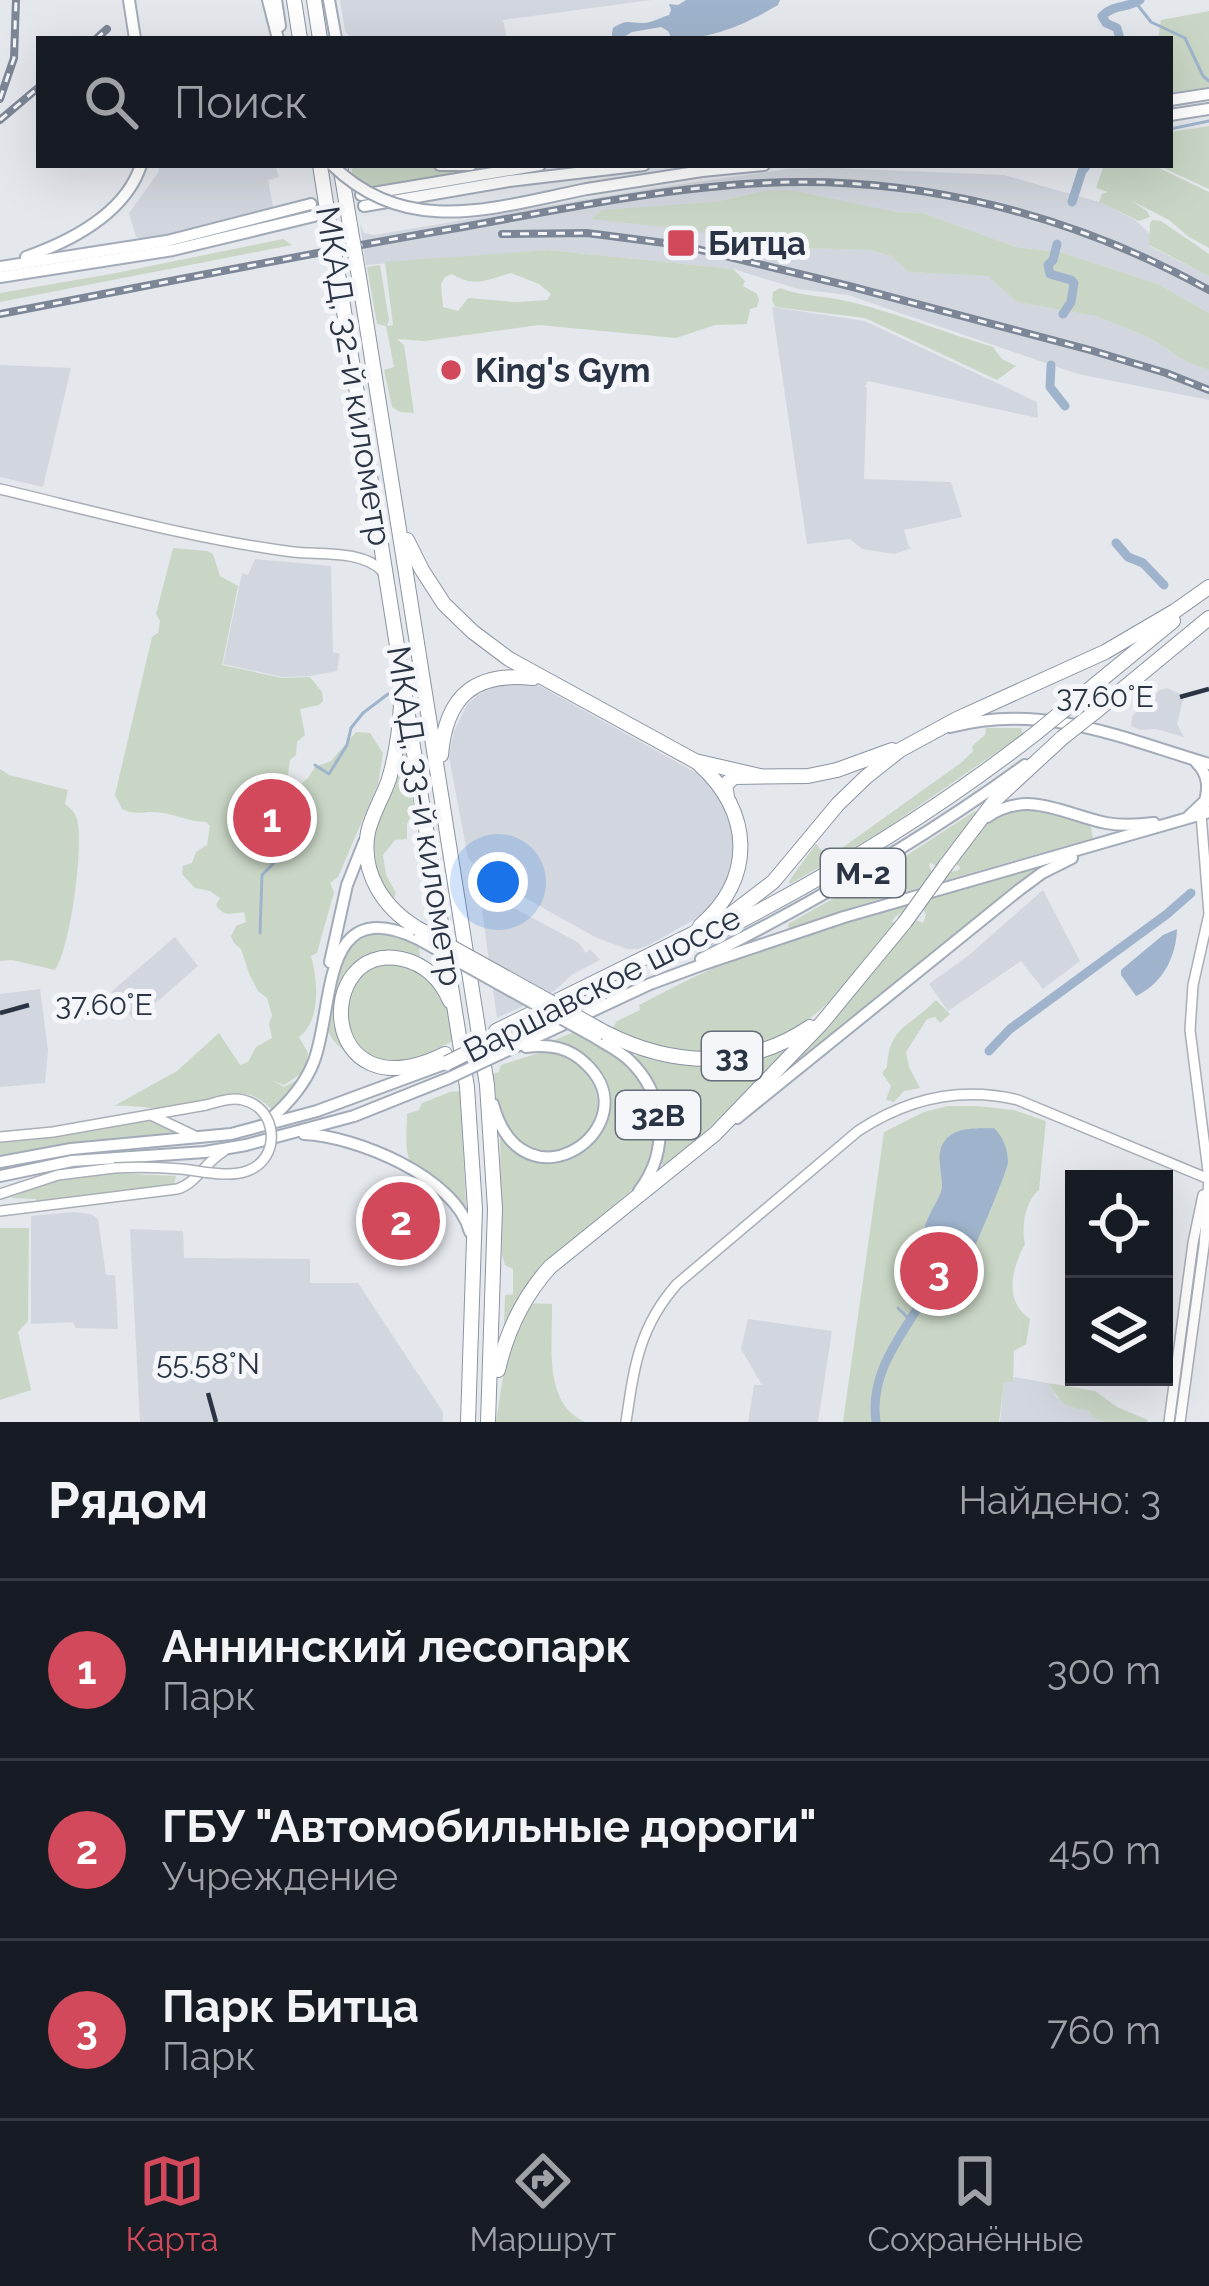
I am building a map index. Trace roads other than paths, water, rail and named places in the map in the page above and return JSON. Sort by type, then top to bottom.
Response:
[{"type":"highway","points":[[294,0],[300,36]]},
{"type":"highway","points":[[314,0],[320,36]]},
{"type":"highway","name":"МКАД, 32-й километр","points":[[321,168],[388,587]]},
{"type":"highway","name":"МКАД, 32-й километр","points":[[337,168],[405,564]]},
{"type":"highway","points":[[392,489],[412,552],[444,604],[473,632],[541,679],[695,760],[760,776]]},
{"type":"highway","name":"МКАД, 33-й километр","points":[[405,564],[483,1058],[494,1178],[489,1422]]},
{"type":"highway","name":"МКАД, 33-й километр","points":[[388,587],[460,1034],[472,1149],[475,1272],[468,1422]]},
{"type":"highway","points":[[680,947],[709,919],[736,878],[740,834],[727,797],[729,780],[837,770],[941,730],[1106,652],[1209,588]]},
{"type":"highway","name":"М-2","points":[[680,947],[766,908],[944,800],[1036,733],[1209,588]]},
{"type":"highway","name":"М-2","points":[[1062,739],[1209,618]]},
{"type":"highway","points":[[368,833],[395,753],[401,712],[400,663]]},
{"type":"highway","points":[[443,802],[441,750],[455,706],[473,687],[494,677],[541,679]]},
{"type":"highway","points":[[680,947],[744,906],[794,860],[851,791],[884,761],[920,738]]},
{"type":"highway","name":"33","points":[[624,1206],[715,1134],[821,1024],[1009,785],[1062,739]]},
{"type":"highway","points":[[695,760],[727,797]]},
{"type":"highway","name":"33","points":[[368,833],[368,862],[375,886],[417,934],[601,1035],[643,1050],[666,1057],[705,1059],[764,1048],[799,1034],[845,995]]},
{"type":"highway","name":"Варшавское шоссе","points":[[447,1065],[680,947]]},
{"type":"highway","points":[[447,1065],[397,1068],[374,1064],[353,1051],[346,1040],[340,1028],[341,1001],[351,979],[368,963],[394,958],[417,964],[446,992],[460,1034]]},
{"type":"highway","name":"32B","points":[[489,1422],[504,1342],[524,1301],[550,1267],[624,1206]]},
{"type":"main road","points":[[129,0],[135,36]]},
{"type":"main road","points":[[272,0],[279,36]]},
{"type":"main road","points":[[329,0],[335,36]]},
{"type":"main road","points":[[1173,100],[1209,94]]},
{"type":"main road","points":[[1173,115],[1209,109]]},
{"type":"main road","points":[[0,266],[55,247],[97,220],[128,193],[140,168]]},
{"type":"main road","points":[[339,168],[377,198],[431,212],[482,209],[733,168]]},
{"type":"main road","points":[[525,168],[362,201],[619,168]]},
{"type":"main road","points":[[0,266],[167,241],[312,210],[173,250],[0,277]]},
{"type":"main road","points":[[941,730],[994,719],[1055,720],[1209,764]]},
{"type":"main road","name":"М-2","points":[[650,984],[884,861],[1062,739]]},
{"type":"main road","points":[[1193,759],[1207,778],[1205,809]]},
{"type":"main road","points":[[964,841],[991,814],[1019,803],[1123,825],[1179,820]]},
{"type":"main road","name":"Варшавское шоссе","points":[[498,1041],[829,922],[1110,842],[1205,809]]},
{"type":"main road","points":[[255,1128],[290,1102],[308,1076],[319,1046],[342,903],[368,833]]},
{"type":"main road","points":[[715,1134],[1031,880],[1110,842]]},
{"type":"main road","points":[[326,995],[344,945],[362,931],[389,928],[417,934]]},
{"type":"main road","name":"32B","points":[[601,1035],[636,1067],[648,1085],[659,1119],[656,1162],[624,1206]]},
{"type":"main road","points":[[483,1058],[499,1124],[518,1149],[556,1158],[575,1152],[588,1141],[604,1105],[600,1083],[588,1065],[553,1046],[498,1041]]},
{"type":"main road","points":[[382,1088],[423,1065]]},
{"type":"main road","name":"Варшавское шоссе","points":[[0,1162],[71,1149],[213,1138],[317,1111],[447,1065]]},
{"type":"main road","name":"Варшавское шоссе","points":[[0,1176],[72,1162],[260,1142],[354,1116],[447,1065]]},
{"type":"main road","points":[[294,1133],[335,1137],[376,1151],[447,1195],[466,1219],[475,1272]]},
{"type":"street","points":[[0,489],[216,539],[353,557],[377,564],[388,587]]},
{"type":"street","points":[[353,557],[373,547],[377,518]]},
{"type":"street","points":[[1180,1422],[1209,1179],[1190,1030],[1193,985],[1209,914],[1205,809]]},
{"type":"street","points":[[1179,820],[1198,826],[1203,841]]},
{"type":"street","points":[[626,1422],[641,1341],[654,1312],[677,1284],[858,1131],[911,1102],[963,1093],[1018,1100],[1209,1179]]},
{"type":"street","points":[[0,1137],[236,1099],[264,1113],[272,1132],[269,1152],[256,1167],[240,1173],[114,1168],[44,1178],[0,1194]]},
{"type":"street","points":[[153,1116],[190,1134],[213,1138]]},
{"type":"street","points":[[0,1210],[177,1190],[230,1148]]},
{"type":"street","points":[[1169,1422],[1193,1243],[1209,1179]]},
{"type":"water","points":[[686,0],[780,0],[753,19],[714,34],[670,36],[661,27],[612,36],[618,25],[653,21],[669,15],[669,4]]},
{"type":"water","points":[[1177,929],[1166,968],[1136,996],[1121,970]]},
{"type":"water","points":[[994,1128],[1008,1162],[996,1196],[965,1268],[950,1276],[935,1273],[925,1268],[921,1247],[925,1225],[942,1189],[941,1149],[957,1132]]},
{"type":"waterway","name":"Битца","points":[[1119,36],[1102,16],[1140,0]]},
{"type":"waterway","points":[[1136,3],[1151,22],[1185,38],[1209,81]]},
{"type":"waterway","points":[[1173,128],[1209,121]]},
{"type":"waterway","name":"Битца","points":[[1072,202],[1084,168]]},
{"type":"waterway","name":"Битца","points":[[1057,244],[1048,265],[1050,274],[1074,283],[1063,314]]},
{"type":"waterway","name":"Битца","points":[[1051,365],[1050,387],[1065,406]]},
{"type":"waterway","name":"Битца","points":[[1116,543],[1164,585]]},
{"type":"waterway","points":[[315,765],[329,774],[347,745],[351,728],[388,694]]},
{"type":"waterway","points":[[260,933],[262,875],[287,850],[294,784]]},
{"type":"waterway","name":"Битца","points":[[989,1051],[1010,1029],[1191,893]]},
{"type":"waterway","name":"Битца","points":[[876,1422],[875,1399],[887,1359],[940,1264]]},
{"type":"waterway","points":[[898,1308],[909,1319]]},
{"type":"tunnel","points":[[314,216],[364,206]]},
{"type":"railway","points":[[0,99],[14,58],[16,0]]},
{"type":"railway","points":[[99,36],[107,29]]},
{"type":"railway","points":[[0,120],[36,90]]},
{"type":"railway","points":[[0,314],[571,207],[763,183],[879,186],[993,205],[1104,241],[1209,290]]},
{"type":"railway","points":[[502,234],[587,233],[680,245],[1090,350],[1209,390]]},
{"type":"place","name":"Битца","points":[[681,243]]},
{"type":"place","name":"King's Gym","points":[[451,370]]},
{"type":"place","name":"Аннинский лесопарк","points":[[272,818]]},
{"type":"place","name":"ГБУ \"Автомобильные дороги\"","points":[[401,1221]]},
{"type":"place","name":"Парк Битца","points":[[939,1271]]}]
